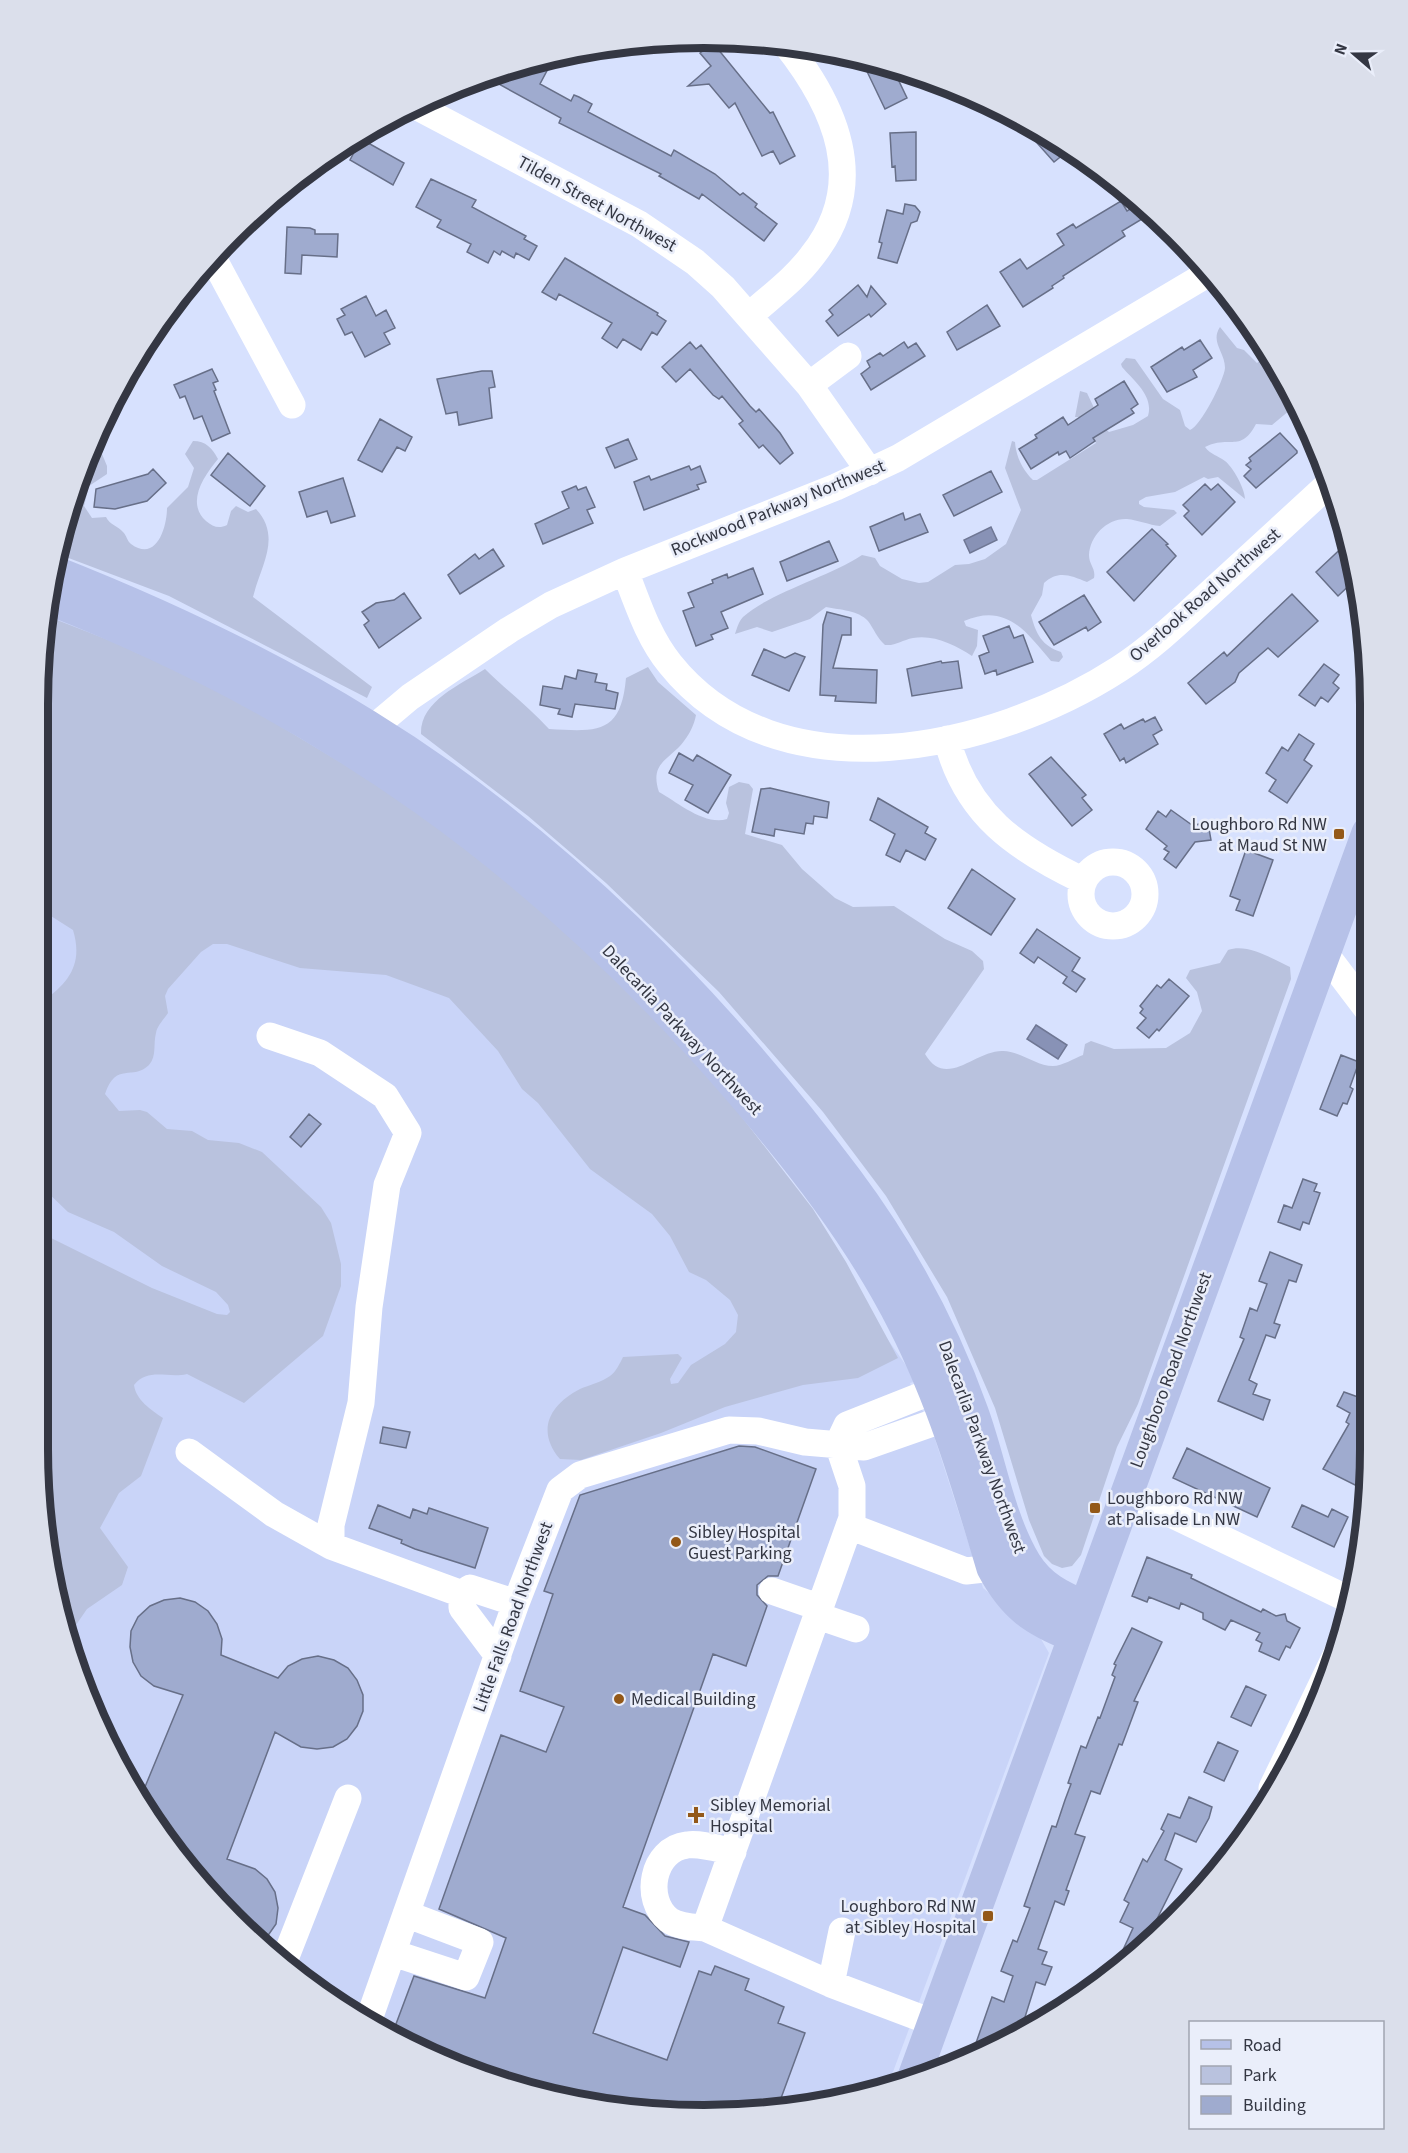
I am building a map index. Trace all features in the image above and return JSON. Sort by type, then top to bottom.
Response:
[{"type":"main road","name":"Dalecarlia Parkway Northwest","points":[[61,575],[146,609],[227,647],[363,739]]},
{"type":"main road","name":"Dalecarlia Parkway Northwest","points":[[57,602],[135,633],[363,739],[451,784],[550,862],[653,957],[735,1043],[824,1150],[881,1229],[928,1310],[953,1399],[993,1568],[1016,1604],[1029,1615],[1080,1621]]},
{"type":"main road","name":"Loughboro Road Northwest","points":[[917,2069],[1360,854]]},
{"type":"main road","name":"Dalecarlia Parkway Northwest","points":[[953,1399],[1025,1563],[1080,1621]]},
{"type":"street","points":[[749,316],[814,255],[829,230],[841,193],[842,156],[833,120],[806,71],[794,55]]},
{"type":"street","name":"Tilden Street Northwest","points":[[425,111],[665,240],[714,278],[809,385],[870,472]]},
{"type":"street","points":[[217,265],[292,405]]},
{"type":"street","name":"Rockwood Parkway Northwest","points":[[363,739],[410,697],[509,630],[551,605],[625,571],[870,472],[939,435],[1202,277]]},
{"type":"street","points":[[809,385],[848,356]]},
{"type":"street","name":"Overlook Road Northwest","points":[[625,571],[647,628],[671,665],[706,700],[745,724],[788,740],[827,746],[879,747],[947,739],[990,728],[1037,712],[1086,688],[1127,664],[1154,644],[1323,488]]},
{"type":"street","points":[[947,739],[963,782],[997,827],[1031,855],[1084,881]]},
{"type":"street","points":[[1323,951],[1360,1000]]},
{"type":"street","points":[[270,1036],[320,1053],[385,1096],[408,1133],[387,1185],[369,1306],[361,1403],[333,1514],[331,1546]]},
{"type":"street","points":[[705,1928],[852,1518],[852,1486],[838,1444],[847,1425],[953,1399]]},
{"type":"street","name":"Little Falls Road Northwest","points":[[373,2008],[516,1603],[560,1490],[580,1474],[729,1430],[758,1431],[804,1442],[838,1444]]},
{"type":"street","points":[[189,1452],[274,1514],[331,1546],[462,1594]]},
{"type":"street","points":[[1127,1493],[1343,1597]]},
{"type":"street","points":[[849,1526],[966,1571],[993,1568]]},
{"type":"street","points":[[462,1594],[471,1588],[516,1603]]},
{"type":"street","points":[[772,1592],[859,1621]]},
{"type":"street","points":[[462,1594],[462,1608],[498,1656]]},
{"type":"street","points":[[287,1954],[348,1798]]},
{"type":"street","points":[[733,1852],[688,1844],[676,1848],[659,1867],[653,1884],[653,1899],[659,1910],[671,1922],[686,1927],[705,1928],[832,1977],[934,2023]]},
{"type":"street","points":[[393,1953],[466,1977],[480,1942],[406,1914]]},
{"type":"street","points":[[832,1977],[837,1929]]},
{"type":"shaded area","points":[[991,527],[997,540],[970,553],[964,540]]},
{"type":"shaded area","points":[[54,617],[355,750],[649,1001],[917,1381],[910,1383],[934,1436],[983,1588],[1037,1632],[1049,1653],[891,2078],[832,2092],[790,2099],[747,2104],[704,2105],[661,2104],[618,2099],[534,2083],[453,2055],[376,2017],[305,1969],[240,1913],[211,1882],[159,1813],[116,1739],[98,1700],[70,1619],[54,1535],[49,1492],[48,1449],[48,704],[49,661]]},
{"type":"shaded area","points":[[1036,1025],[1067,1045],[1058,1059],[1027,1039]]},
{"type":"green space","points":[[1220,327],[1237,348],[1244,350],[1257,363],[1261,359],[1290,410],[1272,425],[1256,424],[1245,438],[1239,441],[1221,442],[1205,447],[1232,468],[1241,484],[1245,499],[1218,477],[1208,479],[1204,477],[1175,492],[1146,497],[1139,501],[1139,504],[1144,507],[1174,510],[1177,513],[1160,526],[1127,519],[1120,519],[1106,525],[1096,535],[1090,548],[1089,558],[1094,578],[1087,582],[1059,575],[1044,583],[1042,595],[1031,615],[1035,628],[1044,643],[1061,652],[1063,657],[1059,662],[1051,661],[1015,623],[992,615],[964,621],[966,626],[978,630],[977,646],[972,656],[952,644],[921,637],[885,645],[864,617],[826,607],[810,619],[772,632],[757,627],[735,634],[742,619],[755,608],[862,555],[875,558],[880,566],[902,579],[919,583],[928,582],[955,565],[985,559],[1006,544],[1021,510],[1005,468],[1012,441],[1015,442],[1018,458],[1023,468],[1033,480],[1037,480],[1096,443],[1082,417],[1075,417],[1080,391],[1087,393],[1103,427],[1109,432],[1133,425],[1148,416],[1146,395],[1122,367],[1121,364],[1126,358],[1135,359],[1163,399],[1180,410],[1185,426],[1190,430],[1206,412],[1224,374],[1224,362],[1217,342],[1217,332]]},
{"type":"green space","points":[[193,441],[202,442],[218,459],[202,482],[197,498],[200,514],[206,521],[216,527],[227,525],[231,511],[236,506],[248,512],[256,509],[264,520],[269,541],[253,597],[372,687],[367,698],[169,596],[65,557],[70,534],[97,455],[102,454],[107,466],[107,474],[89,486],[84,506],[92,518],[106,517],[123,532],[131,544],[140,549],[148,549],[159,540],[165,524],[167,508],[188,487],[194,468],[185,454]]},
{"type":"green space","points":[[54,619],[111,641],[220,690],[400,798],[507,880],[593,956],[664,1027],[724,1094],[813,1209],[846,1262],[898,1358],[858,1378],[803,1385],[725,1407],[661,1433],[581,1460],[560,1459],[553,1449],[548,1429],[549,1420],[560,1403],[580,1389],[610,1376],[623,1357],[678,1354],[682,1358],[670,1379],[671,1384],[678,1383],[691,1365],[725,1344],[736,1332],[738,1315],[730,1300],[706,1280],[689,1272],[670,1236],[652,1214],[590,1169],[538,1103],[522,1089],[498,1051],[449,998],[386,975],[300,968],[227,944],[213,944],[201,952],[168,989],[165,996],[168,1013],[157,1030],[154,1054],[149,1065],[137,1072],[125,1073],[114,1078],[105,1094],[119,1111],[147,1112],[167,1129],[192,1131],[208,1140],[239,1143],[262,1152],[321,1207],[331,1223],[341,1264],[341,1286],[323,1336],[244,1403],[187,1374],[146,1376],[134,1385],[141,1400],[163,1418],[141,1476],[119,1493],[100,1528],[128,1567],[122,1585],[87,1609],[73,1629],[61,1577],[49,1492],[48,1236],[152,1288],[217,1314],[227,1315],[230,1312],[228,1305],[216,1292],[162,1266],[114,1232],[68,1212],[48,1193],[48,997],[60,987],[72,971],[76,952],[73,930],[48,914],[48,704],[49,661]]},
{"type":"green space","points":[[648,667],[658,682],[696,715],[686,738],[659,768],[657,782],[659,792],[691,812],[718,820],[727,819],[729,813],[726,803],[729,787],[739,782],[749,784],[753,789],[745,834],[782,845],[802,869],[835,898],[853,907],[894,906],[945,939],[972,951],[983,961],[984,969],[925,1054],[933,1064],[942,1069],[952,1069],[992,1052],[1003,1051],[1016,1053],[1040,1064],[1057,1066],[1083,1055],[1085,1044],[1091,1041],[1114,1049],[1166,1048],[1190,1033],[1202,1011],[1197,992],[1186,978],[1190,970],[1220,963],[1228,950],[1236,948],[1252,950],[1290,967],[1291,979],[1138,1404],[1117,1447],[1081,1555],[1072,1566],[1062,1568],[1052,1564],[1044,1556],[1029,1520],[995,1408],[947,1297],[886,1196],[823,1112],[719,992],[606,883],[528,816],[421,734],[422,722],[434,703],[485,669],[549,729],[581,730],[604,726],[612,720],[619,710],[626,678]]},
{"type":"building","points":[[706,48],[717,48],[770,113],[773,112],[795,156],[780,164],[773,151],[762,156],[735,103],[729,108],[709,84],[688,86],[711,66],[700,53]]},
{"type":"building","points":[[549,67],[540,84],[571,101],[574,95],[579,97],[592,104],[588,112],[671,156],[674,150],[715,174],[740,195],[743,193],[757,204],[755,207],[777,224],[764,241],[702,194],[699,199],[659,176],[661,174],[559,123],[561,118],[496,82]]},
{"type":"building","points":[[865,68],[897,77],[907,98],[885,109]]},
{"type":"building","points":[[916,132],[916,180],[896,181],[895,166],[892,167],[890,133]]},
{"type":"building","points":[[1030,135],[1062,155],[1054,162]]},
{"type":"building","points":[[366,142],[404,163],[393,185],[350,160],[356,149]]},
{"type":"building","points":[[431,179],[476,200],[472,207],[526,236],[524,239],[537,246],[529,260],[516,253],[514,258],[502,251],[500,255],[494,251],[488,263],[467,252],[471,244],[437,227],[441,220],[416,207]]},
{"type":"building","points":[[1121,201],[1127,211],[1133,208],[1144,218],[1122,231],[1125,236],[1063,276],[1064,278],[1052,286],[1053,288],[1023,307],[1000,272],[1020,259],[1027,269],[1064,245],[1057,234],[1073,224],[1076,228]]},
{"type":"building","points":[[905,204],[915,206],[920,212],[917,221],[911,223],[897,263],[878,258],[882,243],[879,242],[887,210],[903,214]]},
{"type":"building","points":[[287,227],[310,228],[315,230],[315,234],[338,234],[337,257],[302,255],[301,274],[285,273]]},
{"type":"building","points":[[565,258],[658,313],[657,315],[666,321],[657,335],[652,332],[641,350],[623,339],[617,348],[602,338],[612,323],[559,294],[556,300],[542,292]]},
{"type":"building","points":[[858,285],[867,297],[871,286],[886,304],[871,317],[869,314],[838,336],[826,321],[833,315],[829,310]]},
{"type":"building","points":[[366,296],[376,316],[386,310],[395,328],[384,333],[390,344],[365,357],[352,332],[345,335],[337,319],[345,315],[341,309]]},
{"type":"building","points":[[987,305],[1000,326],[957,350],[947,332]]},
{"type":"building","points":[[1200,340],[1212,358],[1193,370],[1197,377],[1167,392],[1151,367],[1182,347],[1184,350]]},
{"type":"building","points":[[690,342],[696,349],[701,345],[750,406],[756,412],[759,409],[780,433],[793,453],[780,464],[763,445],[759,448],[739,424],[743,421],[722,396],[719,399],[713,395],[690,369],[676,382],[662,367]]},
{"type":"building","points":[[904,342],[908,348],[916,343],[925,356],[871,390],[861,374],[870,367],[867,361],[880,353],[883,356]]},
{"type":"building","points":[[212,369],[218,381],[213,383],[216,390],[214,391],[230,433],[212,441],[202,416],[194,419],[185,396],[180,398],[174,385]]},
{"type":"building","points":[[492,371],[495,387],[489,388],[492,418],[459,425],[457,412],[446,414],[437,379]]},
{"type":"building","points":[[1124,381],[1138,404],[1131,409],[1134,413],[1093,438],[1095,441],[1070,458],[1066,451],[1059,455],[1058,452],[1031,469],[1019,449],[1037,438],[1035,435],[1063,417],[1068,425],[1098,405],[1095,399]]},
{"type":"building","points":[[380,419],[412,437],[405,451],[397,447],[382,472],[358,460]]},
{"type":"building","points":[[1280,433],[1297,453],[1256,488],[1244,476],[1251,469],[1246,465],[1251,461],[1249,458]]},
{"type":"building","points":[[628,439],[637,459],[615,468],[606,448]]},
{"type":"building","points":[[228,453],[265,486],[250,506],[211,475]]},
{"type":"building","points":[[689,466],[691,470],[700,466],[706,482],[697,485],[699,489],[644,510],[634,482],[649,476],[651,480]]},
{"type":"building","points":[[153,469],[166,483],[147,501],[115,509],[94,507],[96,489],[148,474]]},
{"type":"building","points":[[991,471],[1002,492],[954,516],[943,495]]},
{"type":"building","points":[[343,478],[355,516],[331,523],[327,511],[307,517],[299,492]]},
{"type":"building","points":[[1205,484],[1211,490],[1218,484],[1235,502],[1202,535],[1184,516],[1189,511],[1183,505]]},
{"type":"building","points":[[576,486],[578,490],[586,487],[595,507],[587,510],[593,523],[543,544],[535,524],[569,508],[562,492]]},
{"type":"building","points":[[903,513],[905,520],[920,514],[928,532],[879,551],[870,527]]},
{"type":"building","points":[[1152,529],[1168,544],[1166,545],[1176,556],[1134,601],[1107,572]]},
{"type":"building","points":[[829,541],[838,561],[787,581],[780,562]]},
{"type":"building","points":[[1341,548],[1349,586],[1338,596],[1316,572]]},
{"type":"building","points":[[493,549],[504,566],[460,594],[448,575],[475,554],[479,559]]},
{"type":"building","points":[[753,568],[763,594],[721,612],[728,628],[711,635],[713,639],[696,646],[683,611],[694,607],[688,593],[713,583],[712,580],[727,574],[728,578]]},
{"type":"building","points":[[404,593],[421,618],[379,648],[364,625],[369,621],[362,612],[376,603],[394,600]]},
{"type":"building","points":[[1292,594],[1318,621],[1278,657],[1268,648],[1239,673],[1235,682],[1206,704],[1188,683],[1224,652],[1227,656]]},
{"type":"building","points":[[1084,595],[1101,622],[1088,631],[1086,627],[1054,645],[1039,622]]},
{"type":"building","points":[[827,612],[851,618],[851,635],[842,635],[833,668],[877,670],[876,703],[835,701],[836,696],[820,695],[823,625]]},
{"type":"building","points":[[1009,626],[1014,638],[1023,635],[1033,662],[997,675],[996,670],[985,674],[979,656],[989,652],[983,636]]},
{"type":"building","points":[[764,649],[785,658],[795,653],[805,657],[789,691],[752,675]]},
{"type":"building","points":[[941,661],[942,663],[958,661],[962,688],[912,696],[907,669]]},
{"type":"building","points":[[1324,664],[1339,675],[1333,683],[1339,688],[1328,702],[1321,697],[1315,706],[1299,695]]},
{"type":"building","points":[[578,670],[597,674],[595,682],[607,684],[606,690],[618,693],[615,709],[575,704],[572,717],[558,714],[560,709],[540,705],[543,686],[562,689],[565,676],[576,679]]},
{"type":"building","points":[[1155,717],[1162,730],[1153,735],[1158,744],[1126,763],[1124,758],[1120,761],[1104,734],[1121,724],[1124,729],[1143,719],[1145,722]]},
{"type":"building","points":[[1299,734],[1314,744],[1304,760],[1312,766],[1287,803],[1269,791],[1276,780],[1266,773],[1282,747],[1288,751]]},
{"type":"building","points":[[679,753],[693,761],[697,755],[731,775],[708,813],[685,800],[693,785],[669,773]]},
{"type":"building","points":[[1051,757],[1086,795],[1082,798],[1092,810],[1072,826],[1029,774]]},
{"type":"building","points":[[770,788],[829,802],[827,818],[814,816],[813,824],[806,823],[804,834],[775,829],[774,836],[752,832],[761,789]]},
{"type":"building","points":[[878,798],[928,827],[925,833],[936,839],[925,860],[906,850],[900,862],[886,855],[895,834],[870,820]]},
{"type":"building","points":[[1171,810],[1192,825],[1208,823],[1211,840],[1195,842],[1176,868],[1164,859],[1169,852],[1164,849],[1167,846],[1146,829],[1158,811],[1166,817]]},
{"type":"building","points":[[1246,850],[1273,860],[1253,916],[1236,910],[1240,900],[1230,896]]},
{"type":"building","points":[[972,869],[1015,899],[991,935],[948,908]]},
{"type":"building","points":[[1037,929],[1080,958],[1072,971],[1085,979],[1076,992],[1063,983],[1067,977],[1038,957],[1034,963],[1020,953]]},
{"type":"building","points":[[1169,979],[1189,996],[1159,1031],[1157,1029],[1149,1038],[1137,1028],[1146,1018],[1140,1013],[1143,1009],[1140,1006],[1157,985],[1161,988]]},
{"type":"building","points":[[1341,1055],[1359,1062],[1347,1104],[1343,1103],[1337,1116],[1320,1109]]},
{"type":"building","points":[[309,1114],[321,1124],[301,1147],[290,1137]]},
{"type":"building","points":[[1303,1179],[1317,1184],[1314,1191],[1320,1193],[1309,1224],[1303,1222],[1300,1230],[1278,1222],[1284,1205],[1292,1208]]},
{"type":"building","points":[[1270,1252],[1302,1265],[1296,1282],[1289,1280],[1274,1323],[1280,1325],[1275,1338],[1266,1335],[1249,1380],[1257,1384],[1253,1394],[1270,1400],[1263,1420],[1218,1401],[1244,1339],[1240,1337],[1250,1308],[1257,1311],[1267,1284],[1259,1281]]},
{"type":"building","points":[[1344,1392],[1358,1397],[1360,1393],[1359,1481],[1357,1486],[1323,1469],[1349,1424],[1346,1422],[1350,1413],[1337,1406]]},
{"type":"building","points":[[383,1427],[410,1432],[406,1448],[380,1443]]},
{"type":"building","points":[[739,1446],[755,1447],[816,1469],[778,1576],[768,1576],[757,1585],[757,1595],[767,1606],[746,1666],[713,1654],[623,1907],[645,1915],[665,1936],[689,1942],[680,1967],[623,1947],[593,2033],[667,2060],[699,1971],[711,1975],[715,1966],[749,1979],[745,1990],[784,2007],[778,2023],[805,2033],[780,2100],[747,2104],[661,2104],[576,2092],[534,2083],[493,2070],[453,2055],[395,2027],[414,1976],[485,1998],[506,1938],[439,1909],[501,1735],[546,1752],[564,1707],[520,1691],[553,1594],[544,1591],[580,1495]]},
{"type":"building","points":[[1187,1448],[1270,1488],[1257,1517],[1173,1478]]},
{"type":"building","points":[[378,1505],[410,1518],[413,1509],[427,1514],[429,1508],[488,1528],[475,1568],[415,1549],[401,1543],[402,1540],[369,1528]]},
{"type":"building","points":[[1302,1505],[1328,1517],[1332,1509],[1348,1517],[1334,1547],[1292,1527]]},
{"type":"building","points":[[1147,1557],[1192,1575],[1191,1578],[1261,1612],[1263,1609],[1276,1616],[1285,1614],[1287,1621],[1300,1628],[1290,1648],[1286,1646],[1279,1660],[1259,1651],[1262,1643],[1256,1640],[1260,1633],[1231,1620],[1225,1630],[1203,1619],[1203,1613],[1181,1603],[1179,1609],[1149,1597],[1147,1602],[1132,1596]]},
{"type":"building","points":[[180,1598],[195,1602],[208,1611],[217,1624],[222,1639],[221,1655],[278,1678],[288,1666],[302,1659],[318,1656],[334,1660],[348,1668],[357,1680],[363,1695],[363,1711],[357,1726],[347,1739],[333,1747],[317,1749],[301,1747],[275,1732],[227,1859],[255,1869],[267,1879],[275,1892],[278,1908],[276,1924],[266,1938],[211,1882],[184,1848],[144,1789],[183,1695],[154,1686],[141,1676],[133,1662],[130,1647],[131,1631],[138,1617],[150,1606],[164,1600]]},
{"type":"building","points":[[1132,1628],[1162,1642],[1134,1701],[1138,1702],[1100,1794],[1091,1791],[1075,1834],[1085,1837],[1066,1890],[1069,1891],[1064,1905],[1055,1901],[1038,1949],[1047,1952],[1042,1964],[1052,1967],[1045,1985],[1036,1982],[1024,2021],[979,2044],[976,2043],[992,1997],[1004,2002],[1013,1976],[1001,1971],[1013,1940],[1017,1942],[1030,1908],[1024,1906],[1052,1826],[1056,1827],[1081,1746],[1086,1748],[1098,1717],[1100,1718],[1115,1677],[1112,1675],[1116,1665],[1114,1664]]},
{"type":"building","points":[[1246,1686],[1266,1695],[1251,1726],[1231,1717]]},
{"type":"building","points":[[1218,1742],[1238,1751],[1224,1781],[1204,1772]]},
{"type":"building","points":[[1189,1797],[1212,1807],[1209,1818],[1196,1842],[1175,1833],[1165,1860],[1182,1869],[1153,1927],[1121,1955],[1133,1928],[1120,1922],[1129,1903],[1124,1900],[1143,1859],[1147,1862],[1164,1831],[1161,1829],[1168,1814],[1180,1818]]},
{"type":"place","name":"Loughboro Rd NW at Maud St NW","points":[[1339,834]]},
{"type":"place","name":"Loughboro Rd NW at Palisade Ln NW","points":[[1095,1508]]},
{"type":"place","name":"Sibley Hospital Guest Parking","points":[[676,1542]]},
{"type":"place","name":"Medical Building","points":[[619,1699]]},
{"type":"place","name":"Sibley Memorial Hospital","points":[[696,1815]]},
{"type":"place","name":"Loughboro Rd NW at Sibley Hospital","points":[[988,1916]]}]
